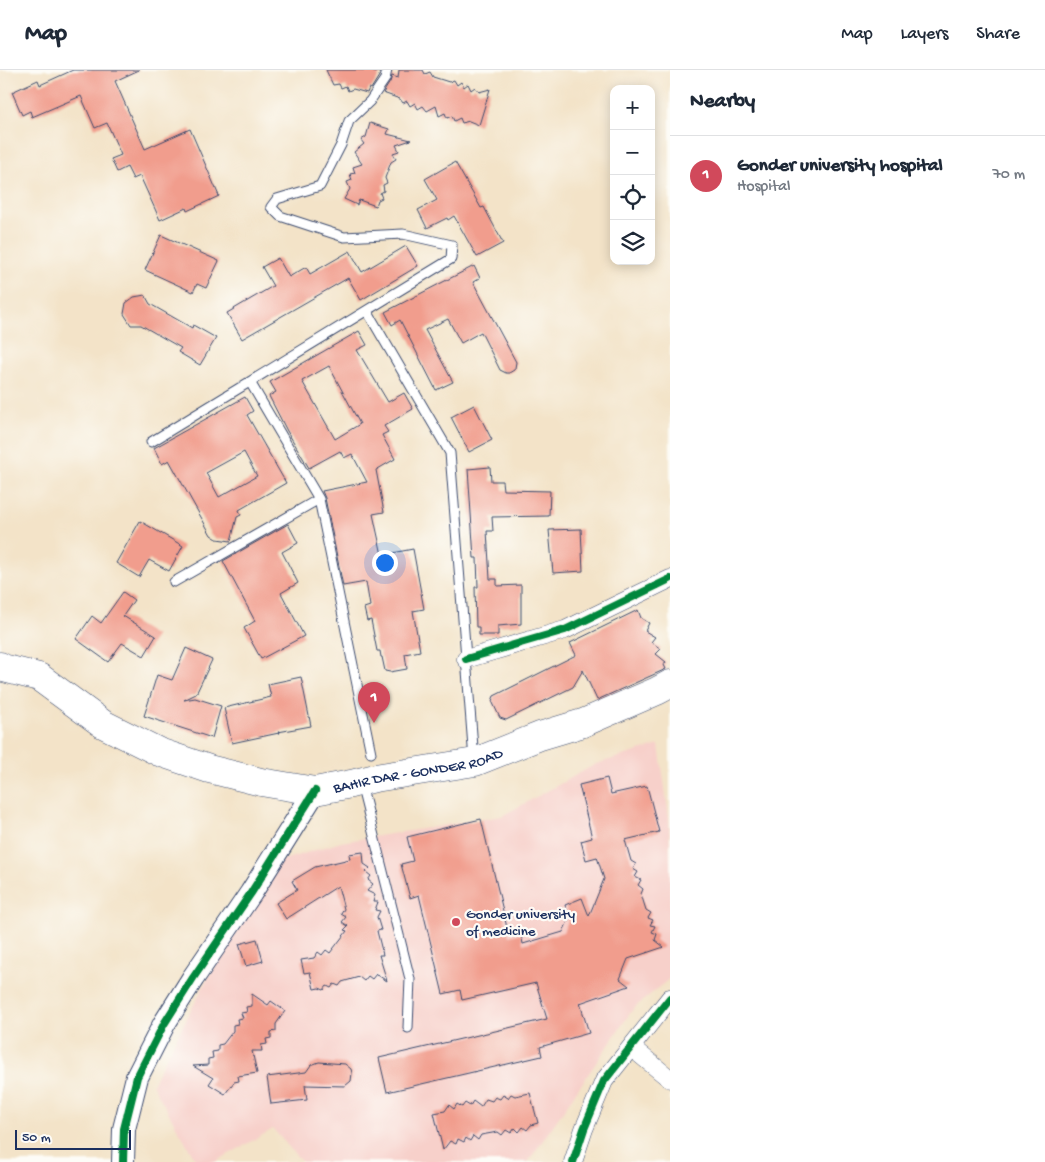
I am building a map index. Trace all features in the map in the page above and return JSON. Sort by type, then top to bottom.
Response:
[{"type":"highway","name":"BAHIR DAR - GONDER ROAD","points":[[0,666],[39,677],[103,724],[159,752],[209,769],[261,782],[315,791],[376,778],[475,762],[540,736],[584,723],[670,684]]},
{"type":"street","points":[[466,659],[565,630],[670,579]]},
{"type":"street","points":[[123,1162],[124,1129],[137,1077],[160,1033],[193,978],[251,893],[315,791]]},
{"type":"street","points":[[573,1162],[584,1129],[604,1082],[670,998]]},
{"type":"street","points":[[631,1047],[670,1079]]},
{"type":"lane","points":[[151,442],[451,259],[452,245],[403,234],[344,237],[280,216],[271,207],[277,199],[320,186],[341,146],[348,121],[370,101],[386,79],[387,70]]},
{"type":"lane","points":[[367,311],[450,453],[475,762]]},
{"type":"lane","points":[[250,382],[319,499],[371,754]]},
{"type":"lane","points":[[174,582],[319,499]]},
{"type":"lane","points":[[360,782],[410,979],[408,1028]]},
{"type":"shaded area","name":"Gonder university of medicine","points":[[659,745],[669,818],[670,978],[633,1009],[528,1162],[302,1162],[273,1129],[215,1162],[197,1162],[152,1084],[208,978],[280,861],[341,842],[502,816],[596,764]]},
{"type":"building","points":[[73,70],[139,70],[115,81],[145,149],[190,129],[219,196],[187,211],[186,208],[160,220],[140,176],[133,179],[127,167],[117,172],[111,159],[121,155],[107,123],[95,128],[81,96],[32,117],[30,111],[22,115],[12,92],[38,80],[40,85]]},
{"type":"building","points":[[326,70],[371,70],[380,73],[367,93],[353,89],[348,91],[346,86],[341,88],[339,84],[333,85]]},
{"type":"building","points":[[399,70],[423,70],[425,74],[430,72],[433,77],[449,82],[454,80],[457,85],[461,82],[464,87],[468,84],[471,90],[475,87],[479,92],[490,89],[479,125],[469,121],[462,123],[460,118],[454,121],[452,116],[447,118],[445,113],[439,116],[436,106],[427,111],[423,106],[418,109],[415,103],[410,106],[407,101],[403,103],[400,99],[383,93],[392,76],[398,78]]},
{"type":"building","points":[[370,123],[389,129],[387,134],[411,140],[396,145],[399,151],[393,153],[396,159],[391,162],[385,178],[387,183],[383,185],[384,191],[380,193],[382,198],[378,200],[376,206],[359,200],[357,205],[344,199],[350,189],[347,182],[352,180],[350,174],[355,173],[353,167],[362,164],[354,152],[364,144],[361,140],[366,137]]},
{"type":"building","points":[[455,162],[481,208],[484,207],[503,243],[477,257],[454,216],[427,228],[418,210],[437,200],[425,179]]},
{"type":"building","points":[[161,235],[219,261],[206,288],[197,284],[193,292],[145,270]]},
{"type":"building","points":[[406,246],[418,266],[361,300],[348,278],[242,339],[227,313],[273,286],[262,267],[278,258],[289,277],[306,267],[310,274],[350,251],[362,272]]},
{"type":"building","points":[[474,266],[480,278],[473,282],[516,362],[515,368],[509,373],[500,370],[481,332],[461,343],[448,319],[425,330],[453,382],[436,390],[400,320],[392,325],[385,312]]},
{"type":"building","points":[[145,295],[150,304],[192,328],[193,325],[216,338],[200,365],[178,352],[181,348],[141,325],[131,325],[124,314],[126,303],[134,297]]},
{"type":"building","points":[[359,331],[367,345],[357,350],[388,402],[404,393],[413,409],[384,426],[388,432],[382,435],[395,459],[376,470],[384,512],[373,514],[382,555],[413,549],[424,609],[413,611],[420,651],[405,654],[407,669],[385,671],[380,651],[377,651],[371,620],[367,621],[364,608],[370,606],[366,582],[343,586],[322,491],[367,482],[352,454],[344,458],[340,451],[309,468],[269,396],[276,392],[270,382]],"holes":[[[329,366],[360,424],[335,439],[302,381]]]},
{"type":"building","points":[[245,397],[253,411],[247,415],[286,483],[239,510],[241,515],[237,517],[231,541],[217,539],[211,535],[169,460],[162,464],[154,448]],"holes":[[[244,452],[257,476],[219,497],[206,473]]]},
{"type":"building","points":[[474,405],[492,440],[469,452],[451,417]]},
{"type":"building","points":[[490,467],[491,481],[502,481],[503,490],[550,491],[549,516],[492,517],[493,531],[487,531],[490,579],[497,579],[497,586],[521,585],[521,624],[498,626],[498,635],[479,635],[479,627],[476,627],[475,587],[478,587],[477,558],[474,558],[468,469]]},
{"type":"building","points":[[140,521],[183,546],[169,571],[149,560],[139,577],[116,563]]},
{"type":"building","points":[[288,524],[298,543],[282,552],[298,583],[281,593],[304,636],[261,659],[244,628],[255,621],[223,561]]},
{"type":"building","points":[[581,529],[583,571],[553,573],[549,530]]},
{"type":"building","points":[[123,592],[134,600],[123,616],[156,636],[144,656],[122,643],[108,662],[76,639],[92,616],[101,623]]},
{"type":"building","points":[[638,610],[641,618],[649,623],[645,631],[655,637],[651,642],[661,649],[656,654],[666,662],[664,665],[666,669],[597,700],[583,670],[573,687],[506,720],[500,718],[492,701],[494,696],[576,655],[570,643]]},
{"type":"building","points":[[186,648],[212,660],[196,694],[184,700],[195,698],[221,706],[212,738],[144,716],[157,675],[172,680]]},
{"type":"building","points":[[301,677],[311,726],[232,743],[224,708],[271,697],[268,684]]},
{"type":"building","points":[[607,778],[611,794],[647,786],[659,832],[625,840],[631,861],[636,864],[633,869],[638,872],[635,877],[641,880],[638,885],[643,889],[641,894],[646,910],[651,913],[648,918],[653,920],[650,925],[655,926],[652,932],[657,934],[655,940],[664,947],[628,959],[620,979],[629,986],[580,1003],[589,1033],[540,1047],[542,1056],[387,1092],[379,1058],[547,1019],[536,983],[462,1000],[460,990],[443,994],[419,895],[410,898],[401,864],[413,861],[407,837],[481,819],[509,936],[521,933],[523,944],[563,932],[569,919],[565,905],[582,898],[589,916],[604,879],[597,857],[586,860],[581,841],[592,838],[579,785]]},
{"type":"building","points":[[363,852],[364,864],[370,868],[366,872],[371,876],[368,880],[373,884],[367,891],[375,895],[373,902],[378,902],[375,910],[380,911],[377,917],[381,930],[377,931],[383,955],[379,955],[387,981],[376,974],[372,979],[368,976],[364,981],[359,977],[342,982],[339,986],[334,984],[331,988],[327,986],[324,990],[314,989],[310,972],[304,973],[301,960],[314,958],[318,952],[322,955],[326,950],[330,953],[347,931],[344,930],[348,926],[342,922],[346,917],[341,914],[344,909],[338,886],[286,919],[276,903],[297,890],[292,881],[315,867],[350,859],[349,854]]},
{"type":"building","points":[[257,939],[263,961],[246,966],[239,944]]},
{"type":"building","points":[[252,994],[268,1005],[271,1001],[285,1011],[276,1024],[276,1031],[271,1032],[271,1038],[266,1039],[267,1044],[261,1045],[262,1051],[252,1051],[257,1073],[238,1076],[239,1081],[234,1082],[225,1094],[209,1084],[213,1078],[193,1066],[208,1065],[208,1059],[213,1058],[212,1052],[218,1051],[218,1045],[223,1044],[233,1031],[233,1025],[238,1024],[237,1019],[243,1018],[241,1013],[247,1012],[246,1007],[252,1006]]},
{"type":"building","points":[[319,1062],[345,1064],[351,1069],[351,1081],[345,1086],[305,1085],[307,1100],[271,1104],[267,1077],[306,1072],[311,1065]]},
{"type":"building","points":[[530,1093],[538,1123],[531,1125],[527,1130],[523,1127],[519,1132],[515,1128],[511,1133],[506,1130],[502,1135],[498,1132],[481,1135],[478,1140],[473,1136],[470,1141],[466,1138],[464,1142],[458,1139],[456,1144],[450,1141],[443,1150],[434,1113],[445,1111],[449,1105],[454,1109],[457,1104],[462,1107],[465,1103],[470,1106],[473,1101],[481,1107],[486,1099],[492,1101],[495,1097],[500,1099],[503,1095],[508,1098],[511,1094],[515,1096]]},
{"type":"cycle path","points":[[466,659],[565,630],[670,579]]},
{"type":"cycle path","points":[[123,1162],[124,1129],[137,1077],[164,1024],[251,893],[315,791]]},
{"type":"cycle path","points":[[573,1162],[584,1129],[604,1081],[670,998]]},
{"type":"place","name":"Gonder university hospital","points":[[374,723]]},
{"type":"place","name":"Gonder university of medicine","points":[[456,922]]}]
